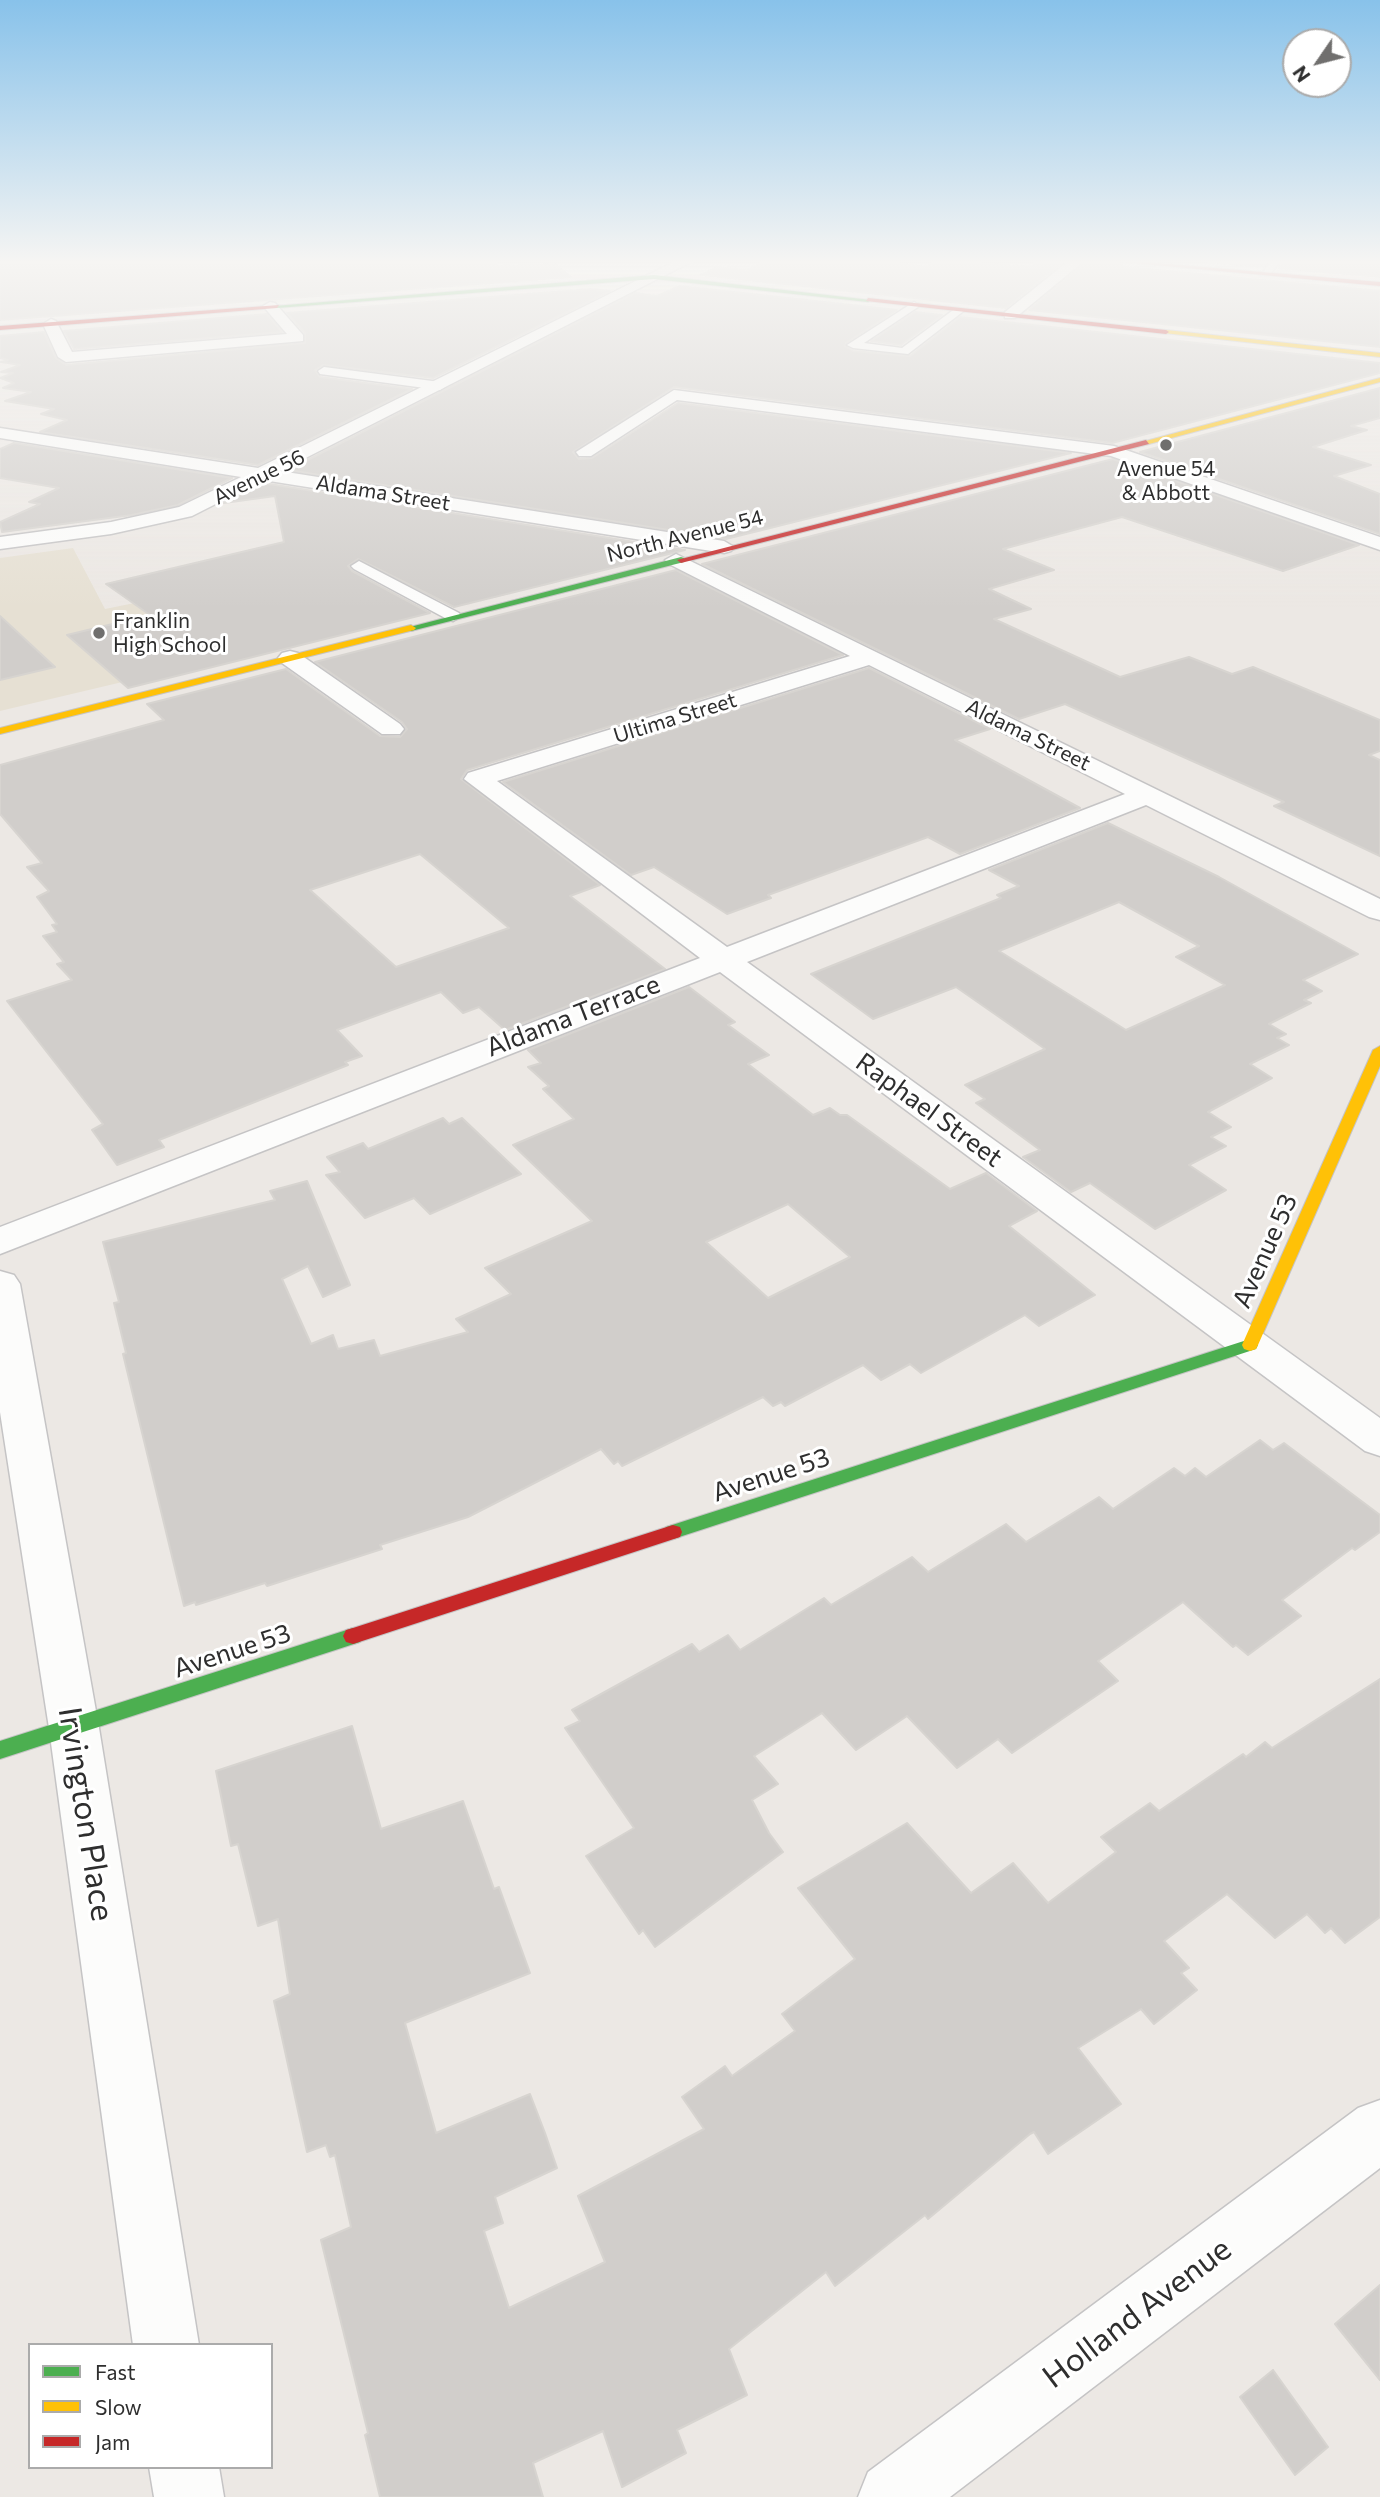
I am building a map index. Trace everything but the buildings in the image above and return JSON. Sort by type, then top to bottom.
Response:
[{"type":"street","name":"Avenue 56","points":[[0,543],[111,528],[186,512],[459,377]]},
{"type":"street","name":"North Avenue 54","points":[[0,731],[1114,451],[1380,380]]},
{"type":"street","points":[[585,452],[674,395],[693,397],[1114,451],[1380,544]]},
{"type":"street","name":"Aldama Street","points":[[0,433],[724,547]]},
{"type":"street","name":"Aldama Street","points":[[676,560],[1380,911]]},
{"type":"street","name":"Ultima Street","points":[[477,779],[872,657]]},
{"type":"street","points":[[290,658],[391,729]]},
{"type":"street","name":"Raphael Street","points":[[477,779],[1380,1440]]},
{"type":"street","name":"Aldama Terrace","points":[[0,1241],[1147,794]]},
{"type":"street","name":"Avenue 53","points":[[0,1750],[1250,1345],[1380,1050]]},
{"type":"street","name":"Irvington Place","points":[[0,1284],[74,1728],[166,2343]]},
{"type":"street","name":"Holland Avenue","points":[[893,2497],[1380,2130]]},
{"type":"street","points":[[184,2469],[189,2497]]},
{"type":"lane","points":[[367,377],[440,386]]},
{"type":"lane","points":[[359,566],[453,617]]},
{"type":"shaded area","name":"Franklin High School","points":[[73,548],[105,609],[154,599],[228,657],[0,711],[0,558]]},
{"type":"traffic: fast","points":[[411,628],[681,560]]},
{"type":"traffic: fast","points":[[673,1532],[1250,1345]]},
{"type":"traffic: fast","points":[[0,1750],[353,1636]]},
{"type":"traffic: slow","points":[[1146,442],[1380,380]]},
{"type":"traffic: slow","points":[[0,731],[411,628]]},
{"type":"traffic: slow","points":[[1250,1345],[1380,1050]]},
{"type":"traffic: jam","points":[[681,560],[1146,442]]},
{"type":"traffic: jam","points":[[353,1636],[673,1532]]},
{"type":"place","name":"Avenue 54 & Abbott","points":[[1166,445]]},
{"type":"place","name":"Franklin High School","points":[[99,633]]}]
